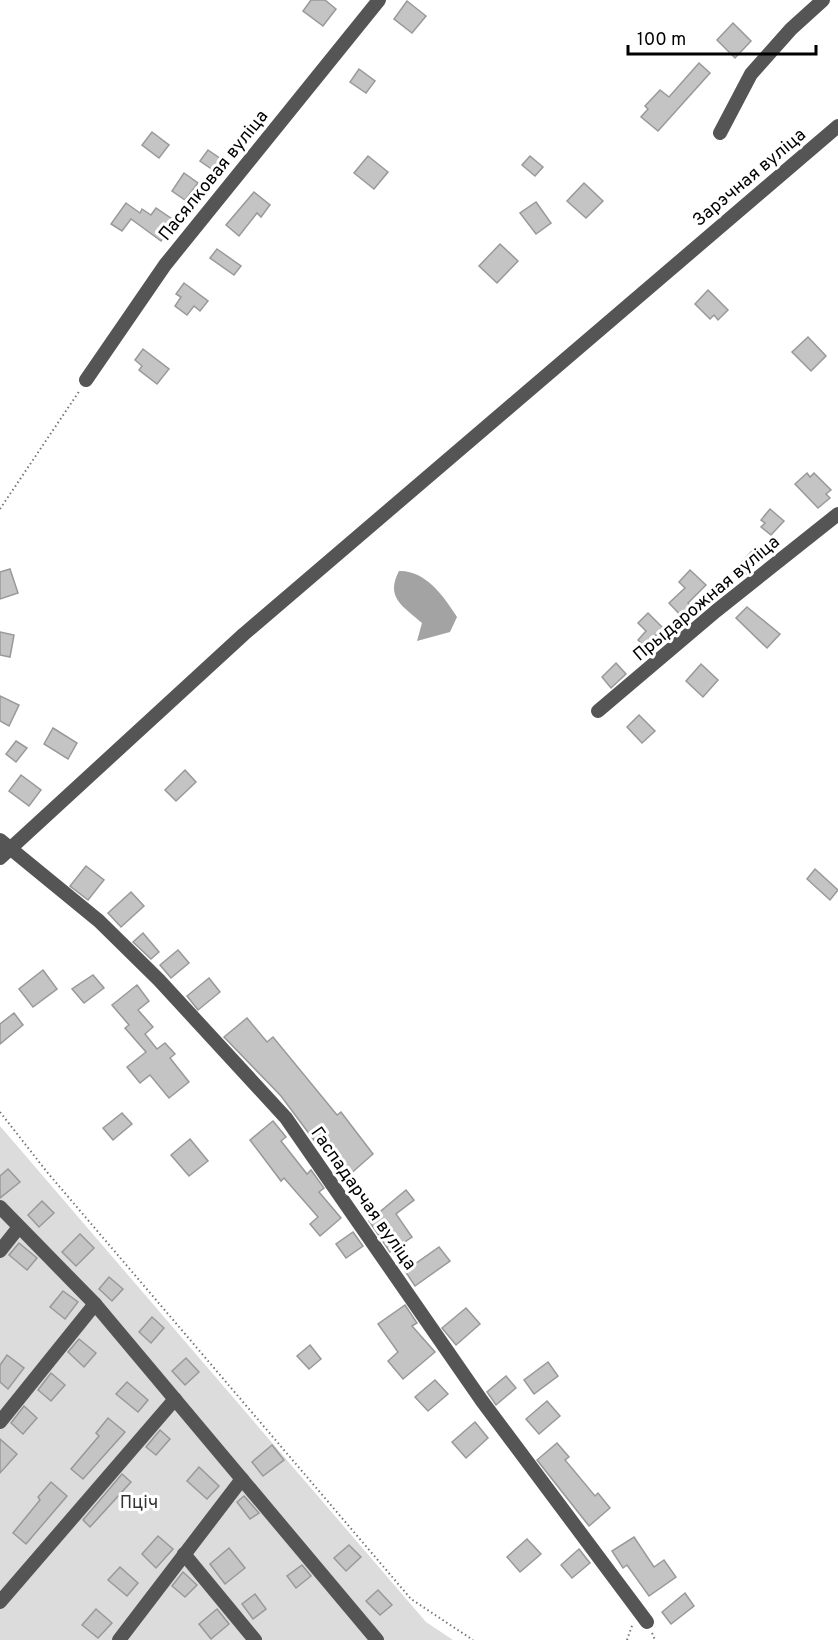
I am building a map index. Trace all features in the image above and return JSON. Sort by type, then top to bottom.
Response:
[{"type":"street","name":"Пасялковая вуліца","points":[[87,380],[165,265],[379,0]]},
{"type":"street","points":[[720,133],[751,74],[791,29],[823,0]]},
{"type":"street","name":"Зарэчная вуліца","points":[[0,858],[244,634],[838,126]]},
{"type":"street","name":"Прыдарожная вуліца","points":[[598,711],[716,611],[838,514]]},
{"type":"street","name":"Гаспадарчая вуліца","points":[[0,840],[99,921],[286,1118],[482,1401],[647,1623]]},
{"type":"street","points":[[0,1207],[95,1304],[377,1640]]},
{"type":"street","points":[[0,1251],[19,1227]]},
{"type":"street","points":[[0,1422],[95,1304]]},
{"type":"street","points":[[0,1602],[175,1399]]},
{"type":"street","points":[[119,1640],[242,1479]]},
{"type":"street","points":[[184,1554],[255,1640]]},
{"type":"path","points":[[0,508],[87,380]]},
{"type":"path","points":[[0,1112],[46,1172],[411,1599],[473,1640]]},
{"type":"green space","name":"Пціч","points":[[0,1126],[426,1622],[453,1640],[0,1640]]},
{"type":"shaded area","points":[[399,571],[417,575],[440,593],[457,617],[450,632],[417,641],[422,623],[398,601],[395,595],[395,580]]},
{"type":"building","points":[[311,0],[325,0],[336,9],[323,26],[303,11]]},
{"type":"building","points":[[407,1],[426,16],[412,33],[394,19]]},
{"type":"building","points":[[733,23],[751,41],[735,58],[717,40]]},
{"type":"building","points":[[699,63],[710,73],[658,131],[641,117],[648,109],[645,106],[660,90],[669,97]]},
{"type":"building","points":[[359,69],[375,81],[366,93],[350,82]]},
{"type":"building","points":[[152,132],[169,145],[159,158],[142,145]]},
{"type":"building","points":[[208,150],[221,159],[213,170],[200,161]]},
{"type":"building","points":[[368,156],[388,172],[374,189],[354,173]]},
{"type":"building","points":[[530,156],[543,167],[535,176],[522,165]]},
{"type":"building","points":[[184,173],[198,183],[185,200],[172,191]]},
{"type":"building","points":[[584,183],[603,201],[586,218],[567,201]]},
{"type":"building","points":[[254,192],[270,205],[261,217],[257,213],[239,236],[226,225]]},
{"type":"building","points":[[536,202],[551,223],[536,234],[520,213]]},
{"type":"building","points":[[126,203],[140,213],[142,209],[151,215],[156,208],[175,221],[161,241],[131,219],[122,231],[111,224]]},
{"type":"building","points":[[500,244],[518,261],[497,283],[479,266]]},
{"type":"building","points":[[217,249],[241,266],[234,275],[210,258]]},
{"type":"building","points":[[184,283],[208,301],[200,311],[194,306],[187,315],[175,306],[181,297],[176,294]]},
{"type":"building","points":[[708,290],[728,310],[718,320],[714,315],[710,319],[695,304]]},
{"type":"building","points":[[808,337],[826,356],[811,371],[792,352]]},
{"type":"building","points":[[143,349],[169,369],[157,384],[139,370],[142,366],[135,360]]},
{"type":"building","points":[[807,473],[810,477],[814,473],[831,490],[826,494],[830,498],[818,508],[795,484]]},
{"type":"building","points":[[770,509],[784,521],[771,535],[761,527],[765,523],[761,520]]},
{"type":"building","points":[[752,551],[761,559],[747,574],[738,566]]},
{"type":"building","points":[[10,569],[18,593],[0,599],[0,572]]},
{"type":"building","points":[[690,570],[706,585],[688,603],[697,613],[687,622],[669,603],[685,588],[679,582]]},
{"type":"building","points":[[747,607],[780,634],[767,648],[736,618]]},
{"type":"building","points":[[648,613],[663,628],[645,647],[638,640],[646,631],[638,623]]},
{"type":"building","points":[[0,632],[14,635],[10,657],[0,655]]},
{"type":"building","points":[[616,663],[626,674],[611,688],[602,677]]},
{"type":"building","points":[[701,664],[718,680],[703,697],[686,681]]},
{"type":"building","points":[[0,696],[19,705],[9,726],[0,721]]},
{"type":"building","points":[[639,715],[655,731],[642,743],[627,727]]},
{"type":"building","points":[[53,728],[77,743],[68,759],[44,744]]},
{"type":"building","points":[[16,741],[27,748],[16,762],[6,754]]},
{"type":"building","points":[[185,770],[196,782],[176,801],[165,790]]},
{"type":"building","points":[[21,775],[41,790],[29,806],[9,791]]},
{"type":"building","points":[[86,866],[104,880],[88,900],[70,886]]},
{"type":"building","points":[[815,869],[838,890],[830,900],[807,879]]},
{"type":"building","points":[[131,892],[144,906],[121,927],[108,913]]},
{"type":"building","points":[[143,933],[159,952],[151,959],[133,942]]},
{"type":"building","points":[[178,950],[189,963],[171,978],[160,965]]},
{"type":"building","points":[[43,970],[57,989],[33,1007],[19,989]]},
{"type":"building","points":[[93,975],[104,988],[84,1003],[72,989]]},
{"type":"building","points":[[209,978],[220,992],[198,1010],[187,996]]},
{"type":"building","points":[[137,985],[149,1001],[138,1010],[153,1027],[145,1034],[157,1049],[165,1043],[175,1054],[170,1058],[189,1082],[169,1098],[150,1075],[140,1083],[127,1067],[146,1052],[125,1028],[129,1025],[112,1005]]},
{"type":"building","points":[[14,1013],[23,1025],[0,1044],[0,1024]]},
{"type":"building","points":[[247,1018],[267,1042],[273,1037],[337,1115],[341,1112],[373,1154],[348,1176],[325,1149],[322,1151],[281,1096],[224,1037]]},
{"type":"building","points":[[122,1113],[132,1124],[113,1140],[103,1128]]},
{"type":"building","points":[[273,1121],[286,1137],[281,1141],[307,1174],[311,1170],[324,1188],[319,1192],[341,1218],[320,1236],[310,1224],[318,1217],[284,1178],[281,1181],[250,1140]]},
{"type":"building","points":[[190,1139],[208,1161],[189,1176],[171,1155]]},
{"type":"building","points":[[8,1169],[20,1182],[0,1198],[0,1176]]},
{"type":"building","points":[[406,1190],[414,1200],[396,1214],[412,1237],[390,1252],[369,1221]]},
{"type":"building","points":[[42,1201],[54,1213],[39,1227],[28,1215]]},
{"type":"building","points":[[353,1232],[363,1246],[346,1258],[336,1244]]},
{"type":"building","points":[[80,1234],[94,1248],[76,1266],[62,1252]]},
{"type":"building","points":[[19,1243],[37,1258],[27,1270],[9,1255]]},
{"type":"building","points":[[439,1247],[450,1261],[415,1286],[405,1271]]},
{"type":"building","points":[[109,1277],[123,1289],[112,1301],[99,1289]]},
{"type":"building","points":[[63,1291],[78,1302],[65,1319],[50,1307]]},
{"type":"building","points":[[405,1305],[417,1323],[412,1326],[435,1352],[403,1379],[388,1361],[398,1352],[378,1324]]},
{"type":"building","points":[[466,1308],[480,1324],[456,1345],[442,1328]]},
{"type":"building","points":[[152,1317],[164,1328],[151,1343],[139,1332]]},
{"type":"building","points":[[79,1339],[96,1353],[84,1367],[68,1352]]},
{"type":"building","points":[[310,1345],[321,1359],[309,1369],[297,1356]]},
{"type":"building","points":[[7,1355],[24,1368],[8,1389],[0,1382],[0,1365]]},
{"type":"building","points":[[186,1358],[199,1372],[185,1385],[172,1371]]},
{"type":"building","points":[[548,1362],[558,1376],[534,1394],[524,1380]]},
{"type":"building","points":[[51,1373],[65,1385],[51,1401],[38,1390]]},
{"type":"building","points":[[506,1376],[516,1388],[496,1405],[487,1392]]},
{"type":"building","points":[[435,1380],[448,1394],[428,1411],[415,1397]]},
{"type":"building","points":[[127,1382],[148,1400],[138,1412],[116,1394]]},
{"type":"building","points":[[547,1401],[560,1416],[539,1434],[526,1419]]},
{"type":"building","points":[[24,1406],[37,1418],[23,1434],[11,1423]]},
{"type":"building","points":[[108,1418],[125,1432],[83,1479],[71,1469],[99,1436],[96,1433]]},
{"type":"building","points":[[475,1422],[488,1438],[466,1458],[452,1442]]},
{"type":"building","points":[[160,1430],[170,1439],[156,1455],[146,1447]]},
{"type":"building","points":[[0,1439],[17,1454],[0,1473]]},
{"type":"building","points":[[557,1443],[569,1457],[565,1460],[595,1496],[598,1493],[610,1508],[589,1526],[537,1460]]},
{"type":"building","points":[[272,1445],[284,1460],[263,1476],[252,1462]]},
{"type":"building","points":[[199,1467],[219,1486],[207,1499],[187,1481]]},
{"type":"building","points":[[122,1474],[131,1482],[90,1527],[83,1520]]},
{"type":"building","points":[[51,1482],[67,1496],[26,1544],[13,1533],[40,1500],[38,1497]]},
{"type":"building","points":[[244,1496],[259,1513],[250,1519],[237,1502]]},
{"type":"building","points":[[158,1536],[173,1549],[156,1568],[142,1554]]},
{"type":"building","points":[[634,1537],[654,1567],[664,1560],[676,1577],[649,1596],[627,1565],[623,1568],[612,1551]]},
{"type":"building","points":[[527,1539],[541,1554],[520,1572],[507,1557]]},
{"type":"building","points":[[349,1545],[361,1557],[346,1571],[334,1558]]},
{"type":"building","points":[[229,1548],[245,1568],[225,1584],[210,1564]]},
{"type":"building","points":[[579,1549],[590,1563],[572,1578],[561,1565]]},
{"type":"building","points":[[302,1565],[311,1576],[296,1588],[287,1576]]},
{"type":"building","points":[[120,1567],[138,1583],[127,1596],[108,1580]]},
{"type":"building","points":[[183,1572],[197,1585],[185,1597],[172,1586]]},
{"type":"building","points":[[378,1590],[392,1605],[380,1615],[366,1601]]},
{"type":"building","points":[[685,1593],[694,1606],[671,1624],[662,1612]]},
{"type":"building","points":[[255,1594],[266,1609],[253,1619],[242,1604]]},
{"type":"building","points":[[96,1609],[112,1623],[98,1638],[82,1625]]},
{"type":"building","points":[[217,1609],[229,1624],[211,1639],[199,1624]]}]
